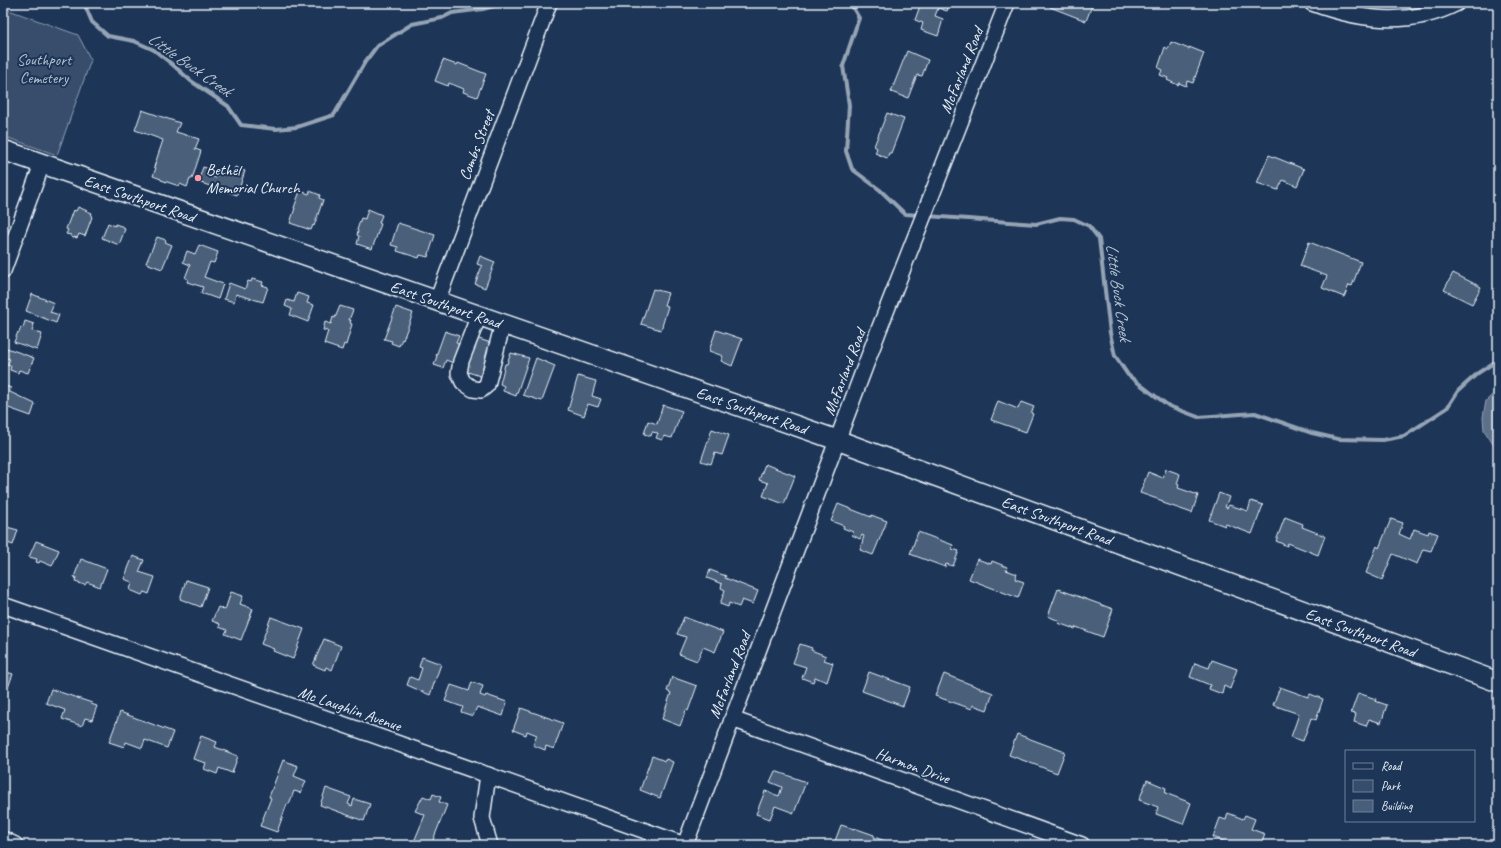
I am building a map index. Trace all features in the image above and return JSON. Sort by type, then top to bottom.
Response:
[{"type":"main road","name":"East Southport Road","points":[[3,150],[837,440],[1498,682]]},
{"type":"street","name":"McFarland Road","points":[[685,845],[909,250],[1007,3]]},
{"type":"street","points":[[1312,3],[1350,15],[1381,19],[1420,15],[1456,3]]},
{"type":"street","name":"Combs Street","points":[[438,301],[500,130],[547,9]]},
{"type":"street","points":[[3,271],[42,164]]},
{"type":"street","points":[[479,315],[459,368],[460,378],[473,389],[481,390],[488,385],[503,323]]},
{"type":"street","name":"Mc Laughlin Avenue","points":[[3,605],[685,845]]},
{"type":"street","name":"Harmon Drive","points":[[732,719],[1082,845]]},
{"type":"street","points":[[488,775],[482,818],[490,845]]},
{"type":"street","points":[[3,839],[15,845]]},
{"type":"green space","name":"Southport Cemetery","points":[[3,8],[78,35],[91,60],[57,155],[3,136]]},
{"type":"shaded area","points":[[1498,389],[1498,452],[1484,430],[1483,417],[1486,401]]},
{"type":"building","points":[[921,3],[950,3],[947,11],[938,8],[935,16],[943,19],[938,36],[921,30],[923,23],[915,20]]},
{"type":"building","points":[[1052,3],[1093,3],[1086,21],[1050,7]]},
{"type":"building","points":[[1171,42],[1204,53],[1193,83],[1187,81],[1186,86],[1179,83],[1178,85],[1167,80],[1168,78],[1160,75],[1162,70],[1158,68],[1165,47],[1168,49]]},
{"type":"building","points":[[907,51],[928,60],[922,76],[917,75],[908,98],[891,92]]},
{"type":"building","points":[[443,60],[457,65],[458,63],[486,74],[477,97],[463,92],[464,89],[449,83],[448,86],[435,81]]},
{"type":"building","points":[[142,110],[180,123],[176,132],[199,139],[195,149],[201,151],[192,179],[190,179],[187,187],[180,184],[179,186],[153,176],[156,168],[154,167],[163,140],[135,130]]},
{"type":"building","points":[[887,113],[904,119],[891,153],[889,153],[887,158],[875,153],[877,148],[874,146]]},
{"type":"building","points":[[1269,155],[1304,169],[1297,186],[1283,180],[1278,190],[1257,183]]},
{"type":"building","points":[[203,167],[213,170],[211,176],[216,178],[219,169],[233,173],[235,167],[245,171],[237,195],[198,182]]},
{"type":"building","points":[[3,186],[7,187],[3,199]]},
{"type":"building","points":[[300,191],[309,194],[310,191],[320,195],[319,198],[323,200],[314,226],[313,225],[311,230],[290,223]]},
{"type":"building","points":[[78,207],[92,213],[92,217],[85,236],[79,234],[77,238],[74,238],[71,237],[71,235],[66,234],[68,230],[66,229],[73,210],[76,211]]},
{"type":"building","points":[[368,209],[382,215],[379,223],[381,224],[372,249],[357,244],[359,236],[357,235],[357,230],[361,218],[365,219]]},
{"type":"building","points":[[108,223],[115,226],[115,224],[124,227],[123,228],[125,229],[119,245],[102,238]]},
{"type":"building","points":[[398,223],[435,235],[428,257],[420,255],[419,258],[397,251],[398,247],[391,245]]},
{"type":"building","points":[[157,237],[166,240],[165,242],[172,245],[162,269],[146,263]]},
{"type":"building","points":[[1309,242],[1361,262],[1352,286],[1349,285],[1344,297],[1322,288],[1327,276],[1300,266]]},
{"type":"building","points":[[199,245],[218,252],[214,263],[210,262],[204,277],[223,284],[218,299],[201,293],[203,287],[187,282],[188,279],[185,278],[190,265],[183,262],[187,251],[195,254]]},
{"type":"building","points":[[480,256],[495,262],[485,288],[475,284],[482,266],[477,264]]},
{"type":"building","points":[[1453,273],[1481,287],[1472,304],[1444,290]]},
{"type":"building","points":[[252,279],[263,282],[262,285],[268,287],[263,302],[236,294],[234,302],[224,299],[229,283],[245,289],[248,281],[251,282]]},
{"type":"building","points":[[653,289],[668,293],[664,305],[668,306],[661,330],[641,324]]},
{"type":"building","points":[[297,293],[309,297],[307,303],[314,305],[308,322],[290,315],[292,309],[285,306],[287,300],[294,302]]},
{"type":"building","points":[[32,294],[54,303],[50,312],[59,315],[56,323],[26,311]]},
{"type":"building","points":[[340,306],[353,310],[349,320],[351,320],[350,323],[352,324],[346,345],[344,344],[342,350],[324,344],[328,331],[323,330],[325,322],[331,324],[333,317],[335,318]]},
{"type":"building","points":[[396,307],[413,313],[403,340],[402,339],[399,346],[391,343],[392,341],[384,339]]},
{"type":"building","points":[[25,321],[34,324],[32,331],[42,334],[37,350],[14,342],[21,327],[23,328]]},
{"type":"building","points":[[716,330],[742,339],[732,366],[721,361],[723,356],[709,351]]},
{"type":"building","points":[[445,331],[459,336],[456,343],[460,345],[453,363],[446,360],[443,368],[434,365]]},
{"type":"building","points":[[476,338],[491,343],[480,376],[465,371]]},
{"type":"building","points":[[7,348],[34,358],[28,373],[19,370],[18,373],[10,370],[11,366],[7,365],[10,359],[4,357]]},
{"type":"building","points":[[511,353],[529,358],[516,396],[503,391],[504,386],[500,384],[505,364],[507,364]]},
{"type":"building","points":[[536,358],[555,366],[542,401],[523,395]]},
{"type":"building","points":[[578,376],[596,381],[592,396],[601,399],[598,407],[588,404],[584,416],[568,410]]},
{"type":"building","points":[[3,385],[11,388],[10,392],[35,404],[31,416],[3,406]]},
{"type":"building","points":[[998,401],[1018,409],[1021,402],[1034,407],[1026,432],[991,420]]},
{"type":"building","points":[[663,405],[682,411],[672,438],[664,436],[662,440],[656,438],[658,433],[652,432],[651,436],[644,434],[648,421],[657,424]]},
{"type":"building","points":[[712,429],[729,435],[722,455],[715,453],[711,464],[701,461]]},
{"type":"building","points":[[765,464],[795,476],[784,504],[763,496],[768,483],[759,480]]},
{"type":"building","points":[[1166,469],[1180,474],[1177,484],[1179,485],[1178,488],[1198,495],[1192,513],[1140,493],[1148,472],[1163,478]]},
{"type":"building","points":[[1219,493],[1229,497],[1225,507],[1227,508],[1229,505],[1248,511],[1251,501],[1263,505],[1252,534],[1226,524],[1225,526],[1209,520]]},
{"type":"building","points":[[838,504],[871,517],[871,515],[887,521],[873,555],[860,550],[864,536],[862,535],[860,539],[852,535],[853,532],[843,528],[844,526],[831,521]]},
{"type":"building","points":[[1285,517],[1303,524],[1302,527],[1325,536],[1318,555],[1288,543],[1287,546],[1276,541]]},
{"type":"building","points":[[1391,519],[1403,523],[1399,534],[1410,539],[1414,529],[1428,534],[1429,531],[1438,534],[1431,551],[1423,549],[1417,564],[1393,554],[1382,580],[1366,573],[1377,546],[1379,548]]},
{"type":"building","points":[[3,526],[18,530],[13,545],[5,542],[3,547]]},
{"type":"building","points":[[918,532],[953,545],[952,549],[959,551],[953,566],[946,564],[945,567],[910,554]]},
{"type":"building","points":[[36,541],[59,550],[52,566],[40,561],[39,563],[36,562],[37,559],[29,557]]},
{"type":"building","points":[[133,556],[144,560],[139,572],[155,577],[149,594],[144,592],[142,595],[130,590],[132,582],[124,579]]},
{"type":"building","points":[[81,559],[107,569],[100,587],[87,582],[85,585],[75,582],[76,577],[74,577]]},
{"type":"building","points":[[977,559],[991,564],[992,561],[1007,567],[1006,570],[1017,574],[1015,579],[1024,582],[1018,598],[969,579]]},
{"type":"building","points":[[710,570],[726,576],[725,578],[758,591],[753,604],[742,600],[739,607],[729,603],[728,607],[720,604],[725,590],[721,588],[722,584],[707,578]]},
{"type":"building","points":[[186,580],[208,587],[201,607],[180,599]]},
{"type":"building","points":[[1058,589],[1113,609],[1103,637],[1076,627],[1075,629],[1058,623],[1059,621],[1048,616]]},
{"type":"building","points":[[231,592],[243,596],[240,604],[253,609],[241,640],[225,634],[227,630],[219,627],[220,624],[212,621],[218,607],[225,610]]},
{"type":"building","points":[[271,617],[304,629],[293,659],[273,651],[274,649],[261,644]]},
{"type":"building","points":[[684,617],[723,632],[715,652],[703,647],[697,661],[679,654],[686,637],[677,634]]},
{"type":"building","points":[[324,639],[341,646],[332,670],[326,667],[325,670],[313,665]]},
{"type":"building","points":[[800,644],[812,648],[811,650],[826,656],[824,660],[833,663],[827,682],[815,677],[813,682],[802,678],[806,667],[793,663]]},
{"type":"building","points":[[422,657],[441,664],[430,695],[407,685],[410,677],[418,680],[422,668],[419,667]]},
{"type":"building","points":[[1212,660],[1237,669],[1230,689],[1224,686],[1222,694],[1209,689],[1210,685],[1190,677],[1195,663],[1209,668]]},
{"type":"building","points":[[3,671],[13,674],[4,698],[3,698]]},
{"type":"building","points":[[869,672],[910,687],[903,706],[862,691]]},
{"type":"building","points":[[944,674],[993,693],[987,710],[973,705],[972,709],[935,696]]},
{"type":"building","points":[[672,677],[697,686],[688,711],[686,710],[680,726],[662,719],[671,693],[667,691]]},
{"type":"building","points":[[472,682],[483,686],[480,695],[485,697],[486,695],[507,702],[503,716],[477,707],[473,716],[461,712],[463,707],[445,701],[451,685],[469,691]]},
{"type":"building","points":[[1280,687],[1308,697],[1310,694],[1323,699],[1316,720],[1311,718],[1303,741],[1291,737],[1299,714],[1273,705]]},
{"type":"building","points":[[51,689],[97,706],[92,720],[85,718],[82,726],[62,719],[65,710],[46,703]]},
{"type":"building","points":[[1358,693],[1376,699],[1375,701],[1387,705],[1381,723],[1369,719],[1366,726],[1354,722],[1356,714],[1351,713]]},
{"type":"building","points":[[521,708],[563,723],[554,749],[546,746],[545,750],[533,745],[537,735],[527,731],[526,735],[513,730]]},
{"type":"building","points":[[120,712],[173,732],[167,748],[145,740],[142,748],[126,742],[124,747],[109,742]]},
{"type":"building","points":[[1017,734],[1065,752],[1057,773],[1009,755]]},
{"type":"building","points":[[201,736],[217,742],[215,747],[238,756],[232,773],[219,768],[217,774],[204,769],[206,763],[193,759]]},
{"type":"building","points":[[652,756],[665,761],[666,759],[673,762],[660,798],[640,790]]},
{"type":"building","points":[[283,760],[298,766],[294,776],[306,781],[301,793],[294,791],[289,804],[287,804],[277,832],[260,826]]},
{"type":"building","points":[[775,771],[806,782],[794,813],[775,806],[770,819],[756,814],[765,791],[779,796],[782,787],[770,782]]},
{"type":"building","points":[[1147,780],[1166,788],[1165,793],[1191,803],[1183,824],[1156,814],[1158,807],[1139,800]]},
{"type":"building","points":[[326,788],[351,797],[348,804],[352,806],[354,799],[370,804],[364,821],[320,805]]},
{"type":"building","points":[[433,794],[441,797],[439,802],[447,805],[431,845],[413,844],[425,815],[415,811],[423,796],[431,799]]},
{"type":"building","points":[[1228,813],[1243,819],[1245,815],[1255,819],[1251,829],[1265,834],[1261,845],[1234,845],[1213,837],[1220,818],[1226,820]]},
{"type":"building","points":[[841,825],[874,835],[874,837],[888,842],[887,845],[847,845],[835,841]]},
{"type":"building","points":[[1431,840],[1460,842],[1460,845],[1431,845]]},
{"type":"waterway","name":"Little Buck Creek","points":[[84,3],[92,22],[108,36],[134,41],[154,50],[191,81],[228,106],[241,125],[276,129],[297,127],[334,115],[365,62],[377,46],[412,24],[442,18],[452,13],[483,9],[505,3]]},
{"type":"waterway","name":"Little Buck Creek","points":[[850,3],[859,18],[843,66],[849,105],[846,151],[852,169],[880,190],[905,214],[920,215]]},
{"type":"waterway","name":"Little Buck Creek","points":[[927,216],[1036,224],[1060,218],[1074,219],[1089,226],[1099,239],[1110,333],[1115,356],[1128,375],[1169,406],[1198,417],[1255,413],[1312,433],[1338,439],[1383,440],[1404,436],[1447,408],[1458,391],[1478,373],[1498,360]]},
{"type":"place","name":"Bethel Memorial Church","points":[[198,178]]}]
